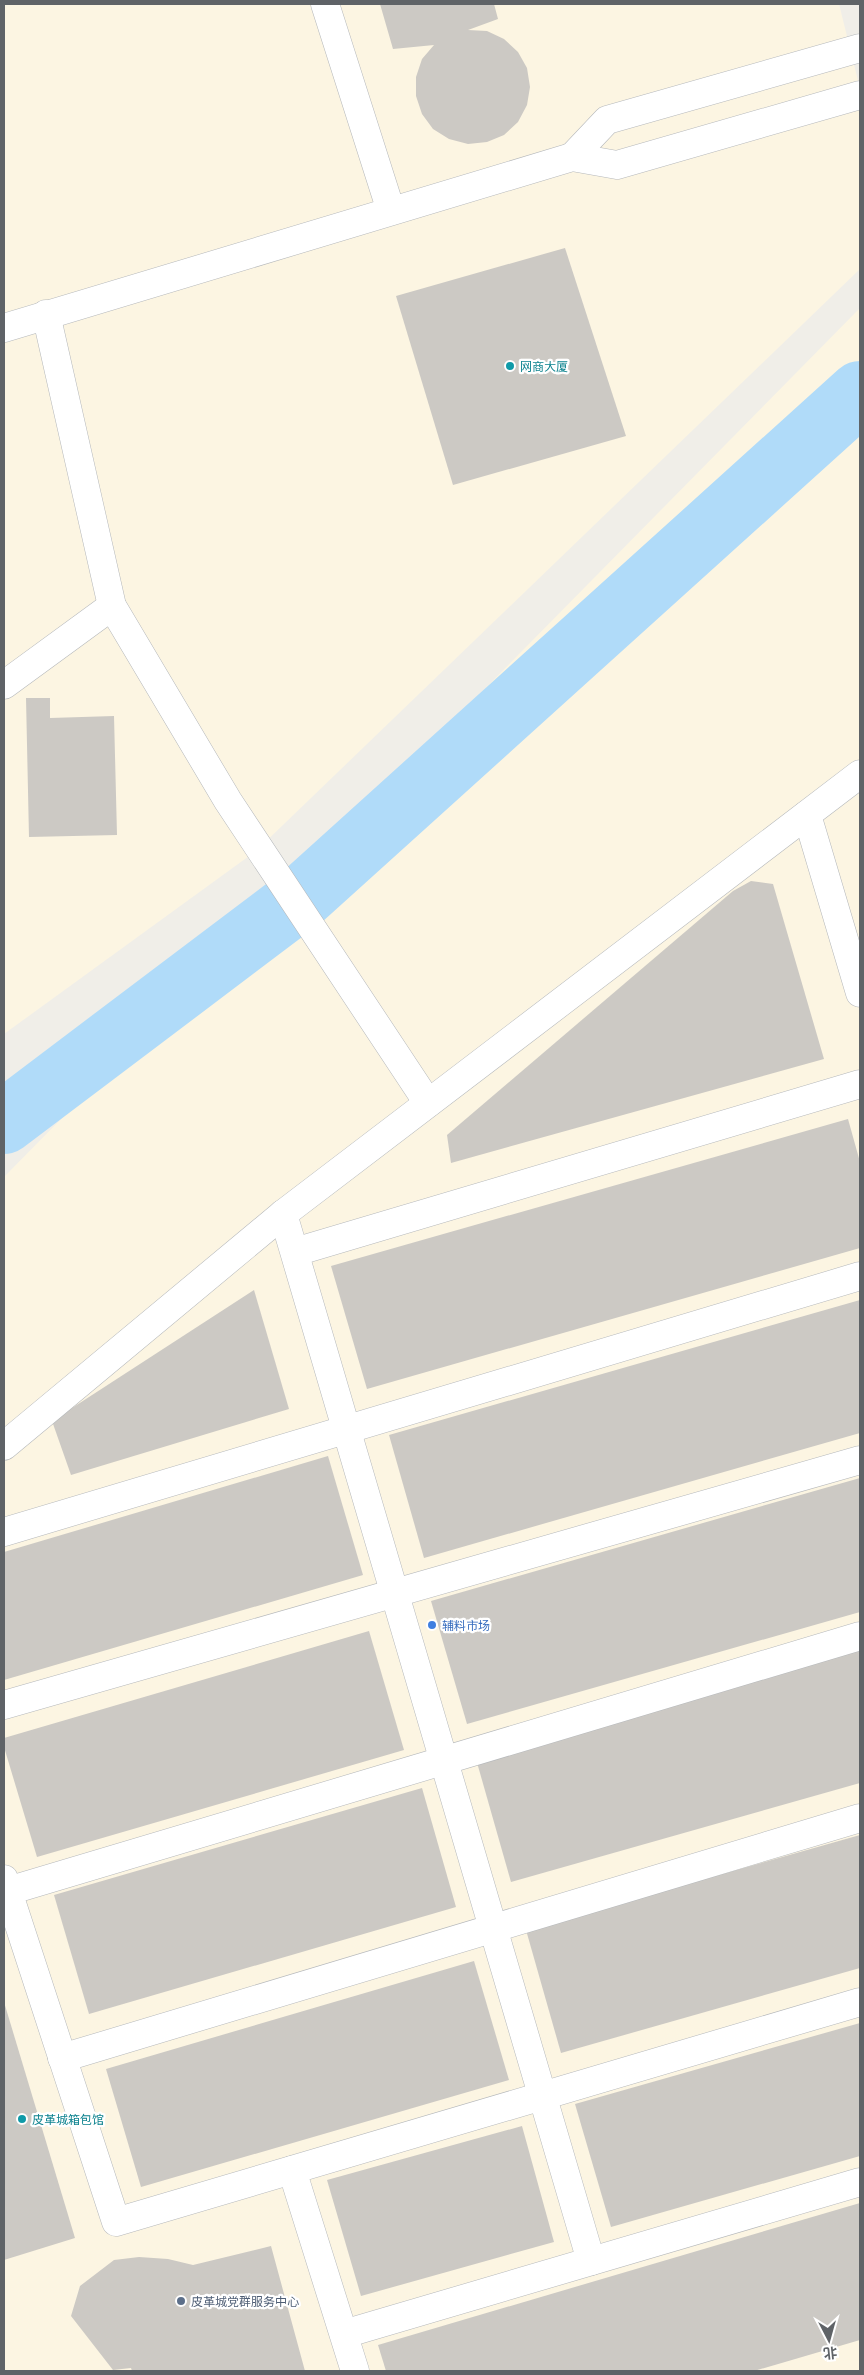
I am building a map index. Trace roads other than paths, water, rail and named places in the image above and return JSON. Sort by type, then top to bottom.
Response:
[{"type":"lane","points":[[325,4],[391,211]]},
{"type":"lane","points":[[572,157],[607,120],[860,48]]},
{"type":"lane","points":[[4,328],[572,157],[617,164],[860,95]]},
{"type":"lane","points":[[46,314],[112,606],[228,801],[428,1103]]},
{"type":"lane","points":[[4,685],[112,606]]},
{"type":"lane","points":[[4,1446],[283,1214],[860,774]]},
{"type":"lane","points":[[807,815],[860,993]]},
{"type":"lane","points":[[294,1252],[860,1084]]},
{"type":"lane","points":[[283,1214],[591,2261]]},
{"type":"lane","points":[[4,1532],[860,1276]]},
{"type":"lane","points":[[4,1706],[860,1460]]},
{"type":"lane","points":[[860,1636],[444,1760],[6,1885],[116,2222],[860,2002]]},
{"type":"lane","points":[[62,2058],[860,1818]]},
{"type":"lane","points":[[292,2170],[355,2371]]},
{"type":"lane","points":[[344,2334],[860,2182]]},
{"type":"waterway","points":[[4,1122],[302,897],[860,393]]},
{"type":"place","name":"网商大厦","points":[[510,366]]},
{"type":"place","name":"辅料市场","points":[[432,1625]]},
{"type":"place","name":"皮革城箱包馆","points":[[22,2119]]},
{"type":"place","name":"皮革城党群服务中心","points":[[181,2301]]}]
